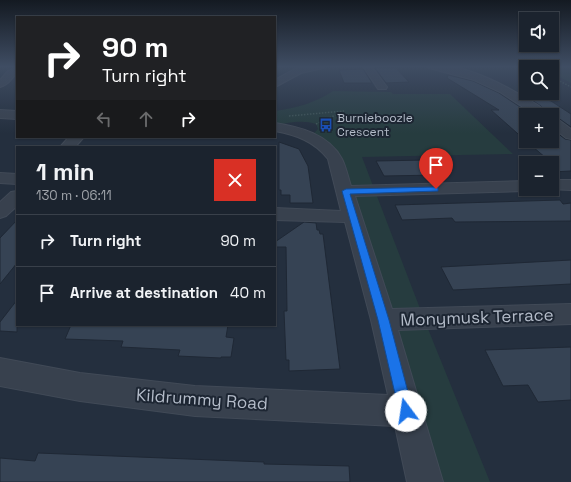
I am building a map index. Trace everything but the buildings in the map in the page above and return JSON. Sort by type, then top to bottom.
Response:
[{"type":"street","points":[[503,88],[533,108]]},
{"type":"street","points":[[0,114],[16,115]]},
{"type":"street","points":[[278,123],[295,130],[312,128],[335,159],[346,191],[383,320],[425,482]]},
{"type":"street","points":[[559,126],[571,135]]},
{"type":"street","points":[[68,146],[76,138]]},
{"type":"street","points":[[0,178],[16,179]]},
{"type":"street","points":[[559,185],[571,185]]},
{"type":"street","points":[[346,191],[519,186]]},
{"type":"street","points":[[276,214],[353,216]]},
{"type":"street","name":"Monymusk Terrace","points":[[383,320],[571,314]]},
{"type":"street","name":"Kildrummy Road","points":[[0,372],[80,387],[195,401],[406,411]]},
{"type":"path","points":[[278,123],[344,111],[312,128]]},
{"type":"green space","points":[[333,91],[391,92],[393,94],[450,94],[513,154],[362,157],[424,319],[490,482],[425,482],[335,159],[311,136],[318,129],[316,124],[296,122],[276,126],[276,111],[319,99]]},
{"type":"place","name":"Burnieboozle Crescent","points":[[326,125]]},
{"type":"route","points":[[406,411],[383,320],[346,191],[436,189]]}]
